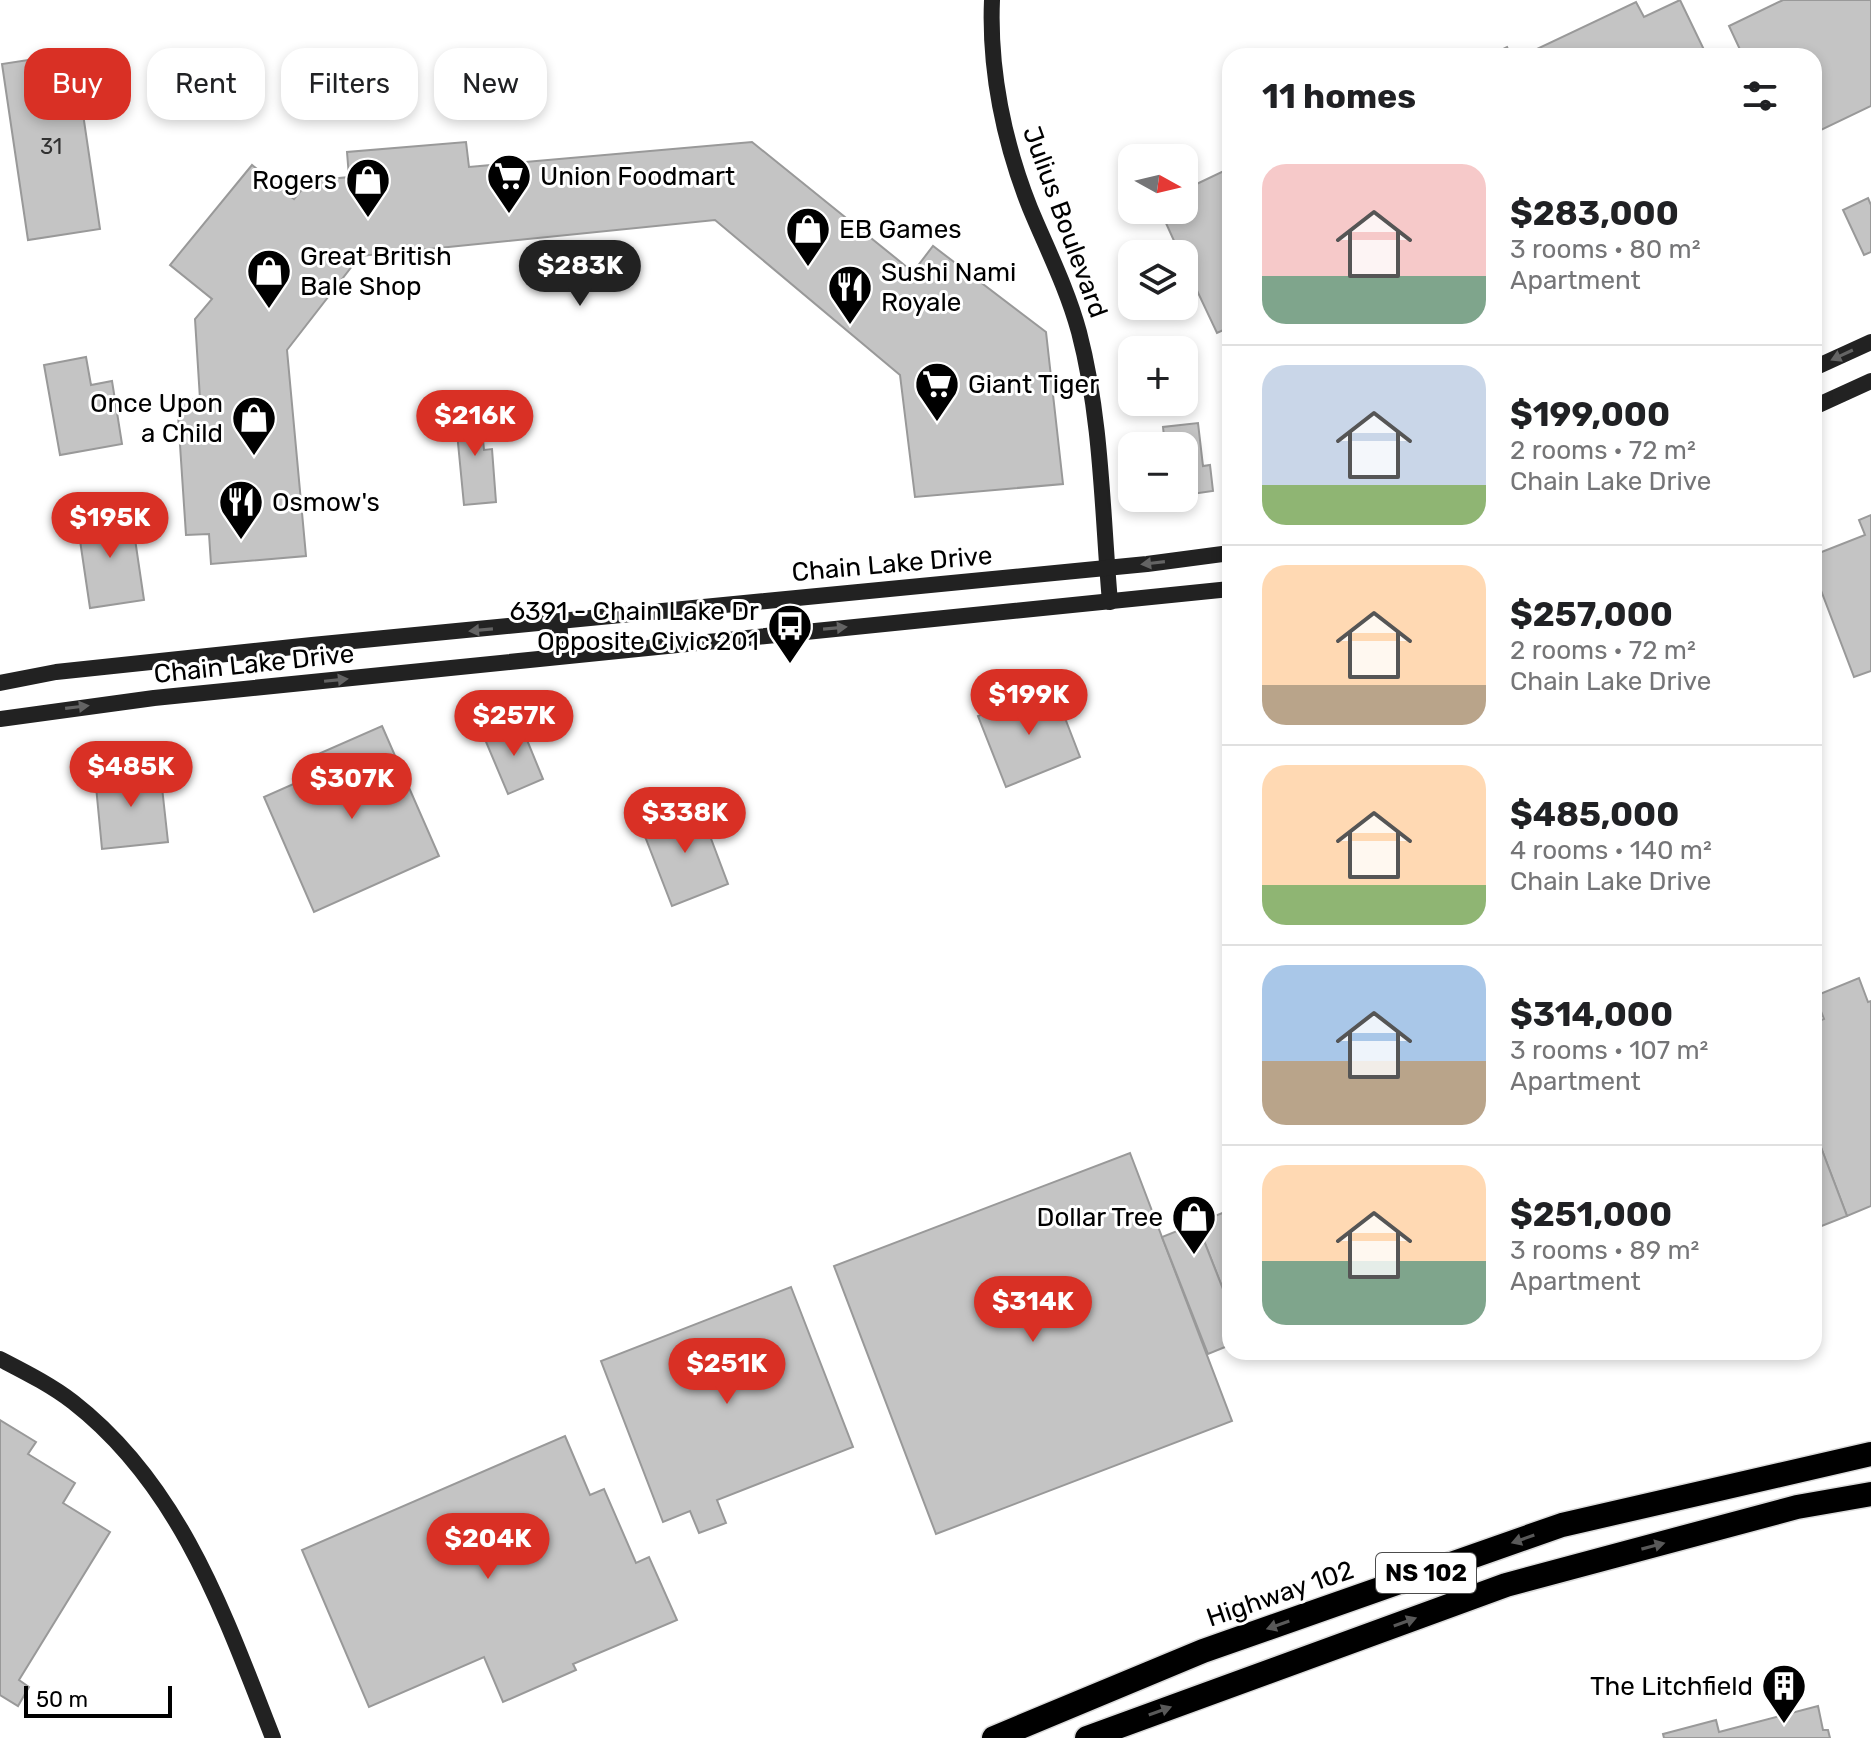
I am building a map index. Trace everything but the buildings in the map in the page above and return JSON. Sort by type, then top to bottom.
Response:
[{"type":"highway","points":[[1562,1525],[1871,1441]]},
{"type":"highway","name":"Highway 102","points":[[994,1738],[1203,1651],[1562,1525],[1871,1454]]},
{"type":"highway","name":"NS 102","points":[[1087,1738],[1506,1585],[1797,1507],[1871,1495]]},
{"type":"street","name":"Julius Boulevard","points":[[992,0],[994,67],[1011,153],[1030,209],[1055,262],[1072,309],[1093,397],[1110,602]]},
{"type":"street","points":[[1822,364],[1871,342]]},
{"type":"street","points":[[1822,403],[1871,381]]},
{"type":"street","name":"Chain Lake Drive","points":[[0,683],[56,672],[1222,554]]},
{"type":"street","name":"Chain Lake Drive","points":[[0,719],[154,698],[1222,590]]},
{"type":"street","points":[[559,622],[562,655]]},
{"type":"street","points":[[0,1359],[74,1403],[149,1479],[185,1533],[217,1596],[273,1738]]},
{"type":"place","name":"Union Foodmart","points":[[509,215]]},
{"type":"place","name":"Rogers","points":[[368,219]]},
{"type":"place","name":"EB Games","points":[[808,268]]},
{"type":"place","name":"Great British Bale Shop","points":[[269,310]]},
{"type":"place","name":"Sushi Nami Royale","points":[[850,326]]},
{"type":"place","name":"Giant Tiger","points":[[937,423]]},
{"type":"place","name":"Once Upon a Child","points":[[254,457]]},
{"type":"place","name":"Osmow's","points":[[241,541]]},
{"type":"place","name":"6391 - Chain Lake Dr Opposite Civic 201","points":[[790,665]]},
{"type":"place","name":"Dollar Tree","points":[[1194,1256]]},
{"type":"place","name":"The Litchfield","points":[[1784,1725]]}]
